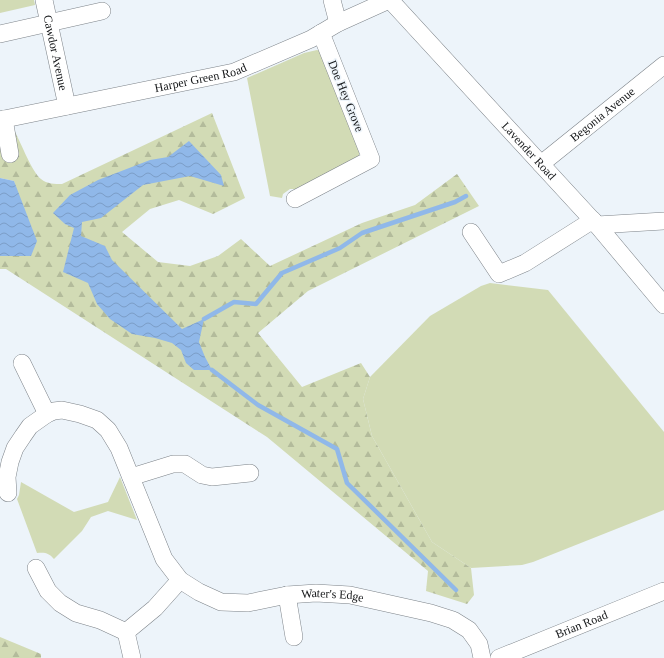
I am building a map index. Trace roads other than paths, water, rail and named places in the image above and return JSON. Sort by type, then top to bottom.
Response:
[{"type":"street","name":"Cawdor Avenue","points":[[44,0],[67,106]]},
{"type":"street","points":[[332,0],[338,23]]},
{"type":"street","name":"Harper Green Road","points":[[2,120],[234,72],[321,33],[338,23],[389,0]]},
{"type":"street","name":"Lavender Road","points":[[389,0],[595,222],[664,305]]},
{"type":"street","points":[[0,34],[102,11]]},
{"type":"street","name":"Doe Hey Grove","points":[[295,199],[376,162],[321,33]]},
{"type":"street","name":"Begonia Avenue","points":[[542,164],[664,65]]},
{"type":"street","points":[[2,120],[10,154]]},
{"type":"street","points":[[471,232],[499,274],[525,264],[595,222],[664,221]]},
{"type":"street","points":[[22,363],[47,414]]},
{"type":"street","name":"Water's Edge","points":[[5,482],[15,448],[22,436],[30,426],[47,414],[62,410],[97,420],[108,430],[119,448],[164,559],[180,580],[199,592],[221,602],[248,602],[287,595],[316,593],[350,595],[431,613],[453,620],[469,630],[480,651]]},
{"type":"street","points":[[131,477],[173,464],[185,464],[202,475],[212,477],[240,471]]},
{"type":"street","points":[[36,568],[48,591],[60,603],[76,613],[100,620],[126,632]]},
{"type":"street","points":[[126,632],[154,608],[180,580]]},
{"type":"street","name":"Brian Road","points":[[499,658],[664,590]]},
{"type":"street","points":[[287,595],[295,638]]},
{"type":"street","points":[[126,632],[132,658]]},
{"type":"water","points":[[189,141],[221,175],[224,186],[190,176],[143,185],[101,218],[82,222],[81,236],[105,246],[112,260],[182,329],[204,319],[199,342],[212,370],[194,370],[186,363],[181,350],[172,343],[132,334],[110,319],[97,304],[88,283],[63,272],[74,228],[65,224],[53,213],[70,195],[98,180],[150,160],[168,157]]},
{"type":"water","points":[[0,178],[14,181],[37,241],[31,256],[0,256]]},
{"type":"waterway","points":[[204,319],[234,302],[256,304],[282,273],[340,248],[362,233],[455,202],[466,196]]},
{"type":"waterway","points":[[212,370],[258,405],[337,449],[347,483],[456,590]]}]
